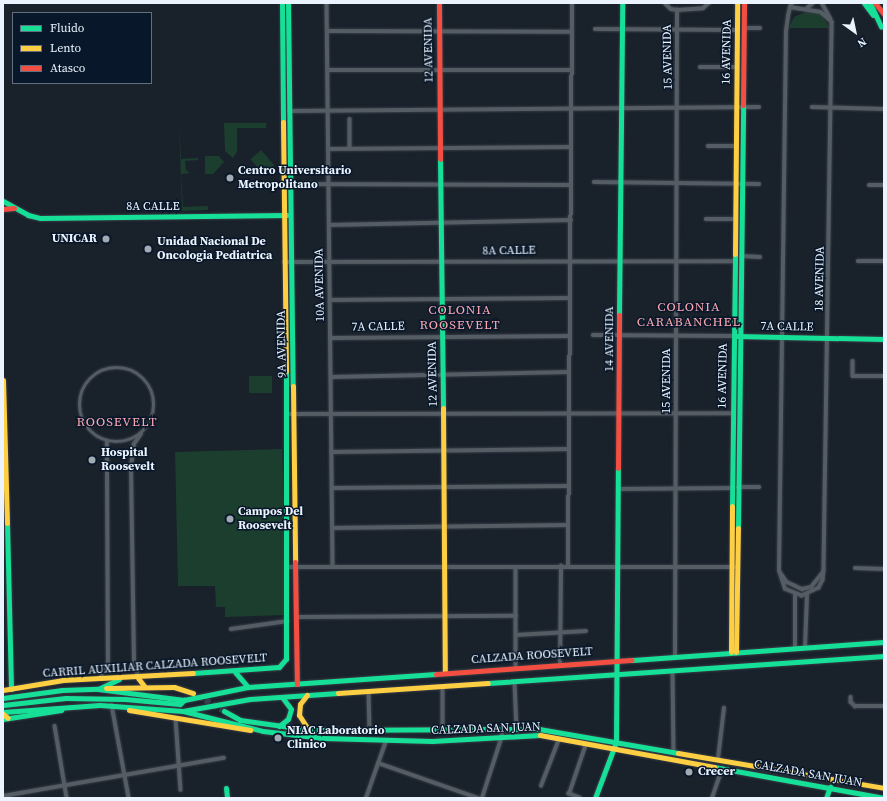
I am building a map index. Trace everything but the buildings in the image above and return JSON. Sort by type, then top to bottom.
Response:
[{"type":"main road","name":"9A AVENIDA","points":[[282,3],[288,567],[287,658],[284,663]]},
{"type":"main road","name":"9A AVENIDA","points":[[288,3],[297,684]]},
{"type":"main road","name":"12 AVENIDA","points":[[439,3],[445,488],[445,672]]},
{"type":"main road","name":"14 AVENIDA","points":[[617,674],[622,3]]},
{"type":"main road","name":"16 AVENIDA","points":[[733,652],[733,336],[738,3]]},
{"type":"main road","name":"16 AVENIDA","points":[[734,567],[738,487],[744,3]]},
{"type":"main road","points":[[864,3],[883,29]]},
{"type":"main road","points":[[870,3],[883,29]]},
{"type":"main road","points":[[875,3],[884,14]]},
{"type":"main road","points":[[282,86],[288,86]]},
{"type":"main road","points":[[3,201],[3,208]]},
{"type":"main road","name":"8A CALLE","points":[[3,201],[17,209],[40,218],[290,214]]},
{"type":"main road","name":"8A CALLE","points":[[3,208],[17,209]]},
{"type":"main road","name":"7A CALLE","points":[[733,336],[884,339]]},
{"type":"main road","points":[[3,380],[11,689]]},
{"type":"main road","name":"CALZADA ROOSEVELT","points":[[3,698],[62,690],[98,689],[184,700],[248,687],[884,642]]},
{"type":"main road","name":"CALZADA ROOSEVELT","points":[[3,713],[15,710],[112,705],[183,711],[250,699],[307,694],[515,682],[884,656]]},
{"type":"main road","name":"CARRIL AUXILIAR CALZADA ROOSEVELT","points":[[3,690],[63,680],[119,679],[235,672],[277,667],[284,663]]},
{"type":"main road","points":[[235,672],[248,687]]},
{"type":"main road","points":[[595,797],[616,742],[617,674]]},
{"type":"main road","points":[[138,678],[145,687]]},
{"type":"main road","points":[[98,689],[119,679]]},
{"type":"main road","points":[[98,689],[145,687],[178,688],[192,693]]},
{"type":"main road","points":[[307,694],[299,709],[301,720],[308,729]]},
{"type":"main road","points":[[279,726],[288,719],[291,709],[282,697]]},
{"type":"main road","points":[[3,705],[66,698],[138,700]]},
{"type":"main road","name":"CALZADA ROOSEVELT","points":[[138,700],[180,704],[184,700]]},
{"type":"main road","name":"CALZADA ROOSEVELT","points":[[138,700],[191,710]]},
{"type":"main road","points":[[112,705],[176,719],[262,731]]},
{"type":"main road","points":[[7,718],[49,714],[77,706]]},
{"type":"main road","points":[[7,718],[15,710]]},
{"type":"main road","name":"CALZADA SAN JUAN","points":[[183,711],[262,731],[386,741],[432,741],[539,735],[613,750],[830,787],[884,798]]},
{"type":"main road","name":"CALZADA SAN JUAN","points":[[224,711],[240,720],[308,729],[370,731],[539,729],[884,788]]},
{"type":"main road","points":[[3,713],[7,718]]},
{"type":"main road","points":[[826,798],[830,787]]},
{"type":"main road","points":[[226,788],[226,798]]},
{"type":"street","name":"10A AVENIDA","points":[[327,3],[333,567]]},
{"type":"street","points":[[568,566],[572,3]]},
{"type":"street","points":[[666,4],[677,10],[703,8],[709,3]]},
{"type":"street","points":[[807,8],[812,3]]},
{"type":"street","points":[[822,3],[832,22]]},
{"type":"street","points":[[806,647],[807,595],[795,595],[785,589],[779,571],[786,31],[790,4],[821,12],[832,22]]},
{"type":"street","name":"15 AVENIDA","points":[[675,656],[678,261],[677,10]]},
{"type":"street","name":"18 AVENIDA","points":[[807,595],[819,588],[823,580],[824,570],[832,108],[832,22]]},
{"type":"street","points":[[744,28],[760,28]]},
{"type":"street","points":[[595,29],[678,31],[737,30]]},
{"type":"street","points":[[327,31],[572,32]]},
{"type":"street","points":[[700,67],[737,67]]},
{"type":"street","points":[[328,70],[572,70]]},
{"type":"street","points":[[283,111],[760,107]]},
{"type":"street","points":[[812,108],[884,109]]},
{"type":"street","points":[[350,119],[350,148]]},
{"type":"street","points":[[708,146],[736,146]]},
{"type":"street","points":[[329,149],[571,147]]},
{"type":"street","points":[[594,182],[759,184]]},
{"type":"street","points":[[284,184],[571,185]]},
{"type":"street","points":[[869,185],[884,185]]},
{"type":"street","points":[[706,219],[735,219]]},
{"type":"street","points":[[329,225],[571,220]]},
{"type":"street","points":[[741,256],[760,257]]},
{"type":"street","name":"8A CALLE","points":[[284,262],[570,260],[734,261]]},
{"type":"street","points":[[858,261],[884,261]]},
{"type":"street","points":[[330,300],[570,298]]},
{"type":"street","name":"7A CALLE","points":[[593,335],[733,336]]},
{"type":"street","name":"7A CALLE","points":[[331,338],[570,336]]},
{"type":"street","points":[[853,361],[853,376],[884,376]]},
{"type":"street","points":[[138,678],[134,661],[131,467],[134,444],[142,434],[154,412],[152,392],[142,377],[135,372],[122,368],[108,369],[100,372],[86,383],[82,391],[79,409],[83,422],[91,432],[106,441],[125,442],[142,434]]},
{"type":"street","points":[[331,377],[569,372]]},
{"type":"street","points":[[286,414],[733,413]]},
{"type":"street","points":[[99,679],[108,663],[106,441]]},
{"type":"street","points":[[332,452],[444,453],[569,449]]},
{"type":"street","points":[[332,488],[568,486]]},
{"type":"street","points":[[738,487],[759,487]]},
{"type":"street","points":[[619,489],[732,488]]},
{"type":"street","points":[[332,528],[568,525]]},
{"type":"street","points":[[516,566],[516,668]]},
{"type":"street","points":[[560,664],[561,566]]},
{"type":"street","points":[[288,567],[734,567]]},
{"type":"street","points":[[855,568],[884,569]]},
{"type":"street","points":[[779,571],[787,582],[802,589],[811,587],[824,570]]},
{"type":"street","points":[[795,595],[795,648]]},
{"type":"street","points":[[296,617],[446,615],[516,616]]},
{"type":"street","points":[[231,629],[288,621]]},
{"type":"street","points":[[516,635],[586,631]]},
{"type":"street","points":[[673,671],[674,752]]},
{"type":"street","points":[[515,682],[516,729]]},
{"type":"street","points":[[443,686],[443,729]]},
{"type":"street","points":[[369,691],[370,731]]},
{"type":"street","points":[[851,697],[851,702],[856,706],[884,706]]},
{"type":"street","points":[[112,705],[129,798]]},
{"type":"street","points":[[718,759],[724,708]]},
{"type":"street","points":[[176,719],[181,790]]},
{"type":"street","points":[[55,726],[67,798]]},
{"type":"street","points":[[482,798],[502,736],[501,729]]},
{"type":"street","points":[[541,786],[559,739]]},
{"type":"street","points":[[366,798],[386,741]]},
{"type":"street","points":[[580,798],[568,794],[586,744]]},
{"type":"street","points":[[4,796],[179,764],[224,758]]},
{"type":"street","points":[[378,763],[478,798]]},
{"type":"street","points":[[712,798],[722,769]]},
{"type":"street","points":[[595,797],[602,798]]},
{"type":"green space","points":[[810,10],[821,14],[830,28],[789,28],[794,17]]},
{"type":"green space","points":[[179,123],[181,159],[198,158],[198,160],[185,161],[186,170],[190,173],[181,174],[183,207],[208,206],[208,210],[182,211]]},
{"type":"green space","points":[[224,123],[266,123],[266,128],[237,128],[237,152],[233,158],[225,151]]},
{"type":"green space","points":[[261,150],[274,165],[264,174],[250,159]]},
{"type":"green space","points":[[205,156],[219,156],[224,162],[213,174],[205,174]]},
{"type":"green space","points":[[249,376],[272,376],[272,393],[249,393]]},
{"type":"green space","name":"Campos Del Roosevelt","points":[[282,449],[285,615],[225,617],[225,607],[216,607],[215,586],[178,586],[175,452]]},
{"type":"tunnel","points":[[198,696],[224,711]]},
{"type":"traffic: fast","points":[[282,3],[283,122]]},
{"type":"traffic: fast","points":[[288,3],[293,386]]},
{"type":"traffic: fast","points":[[619,315],[622,3]]},
{"type":"traffic: fast","points":[[864,3],[873,15]]},
{"type":"traffic: fast","points":[[870,3],[881,27]]},
{"type":"traffic: fast","points":[[738,528],[743,105]]},
{"type":"traffic: fast","points":[[440,159],[443,408]]},
{"type":"traffic: fast","points":[[3,201],[28,215],[40,218],[287,215]]},
{"type":"traffic: fast","points":[[732,506],[735,254]]},
{"type":"traffic: fast","points":[[737,336],[884,339]]},
{"type":"traffic: fast","points":[[193,673],[279,667],[286,659],[286,371]]},
{"type":"traffic: fast","points":[[595,798],[616,742],[618,468]]},
{"type":"traffic: fast","points":[[7,523],[11,689]]},
{"type":"traffic: fast","points":[[632,660],[884,642]]},
{"type":"traffic: fast","points":[[488,683],[884,656]]},
{"type":"traffic: fast","points":[[235,672],[248,687]]},
{"type":"traffic: fast","points":[[3,698],[62,690],[98,689],[184,700],[248,687],[436,674]]},
{"type":"traffic: fast","points":[[98,689],[119,679]]},
{"type":"traffic: fast","points":[[3,712],[100,705],[183,711],[250,699],[338,693]]},
{"type":"traffic: fast","points":[[279,726],[288,719],[291,709],[282,697]]},
{"type":"traffic: fast","points":[[3,705],[66,698],[125,699],[180,704],[184,700]]},
{"type":"traffic: fast","points":[[3,719],[61,710]]},
{"type":"traffic: fast","points":[[183,711],[263,731],[323,738],[432,741],[540,735]]},
{"type":"traffic: fast","points":[[224,711],[240,720],[311,730],[539,729],[678,753]]},
{"type":"traffic: fast","points":[[714,767],[884,798]]},
{"type":"traffic: fast","points":[[826,798],[830,787]]},
{"type":"traffic: fast","points":[[226,788],[227,798]]},
{"type":"traffic: slow","points":[[735,254],[737,3]]},
{"type":"traffic: slow","points":[[283,122],[286,371]]},
{"type":"traffic: slow","points":[[3,380],[7,523]]},
{"type":"traffic: slow","points":[[293,386],[295,562]]},
{"type":"traffic: slow","points":[[443,408],[445,672]]},
{"type":"traffic: slow","points":[[731,652],[732,506]]},
{"type":"traffic: slow","points":[[736,652],[738,528]]},
{"type":"traffic: slow","points":[[3,690],[63,680],[193,673]]},
{"type":"traffic: slow","points":[[138,678],[145,687]]},
{"type":"traffic: slow","points":[[338,693],[488,683]]},
{"type":"traffic: slow","points":[[106,688],[174,687],[193,693]]},
{"type":"traffic: slow","points":[[307,695],[300,704],[299,715],[308,729]]},
{"type":"traffic: slow","points":[[129,710],[250,730]]},
{"type":"traffic: slow","points":[[3,714],[8,718]]},
{"type":"traffic: slow","points":[[540,735],[714,767]]},
{"type":"traffic: slow","points":[[678,753],[884,788]]},
{"type":"traffic: jam","points":[[439,3],[440,159]]},
{"type":"traffic: jam","points":[[743,105],[744,3]]},
{"type":"traffic: jam","points":[[875,3],[884,14]]},
{"type":"traffic: jam","points":[[3,209],[14,208]]},
{"type":"traffic: jam","points":[[618,468],[619,315]]},
{"type":"traffic: jam","points":[[295,562],[297,684]]},
{"type":"traffic: jam","points":[[436,674],[632,660]]},
{"type":"place","name":"Centro Universitario Metropolitano","points":[[230,178]]},
{"type":"place","name":"UNICAR","points":[[106,239]]},
{"type":"place","name":"Unidad Nacional De Oncologia Pediatrica","points":[[148,249]]},
{"type":"place","name":"Hospital Roosevelt","points":[[92,460]]},
{"type":"place","name":"Campos Del Roosevelt","points":[[230,519]]},
{"type":"place","name":"NIAC Laboratorio Clinico","points":[[278,738]]},
{"type":"place","name":"Crecer","points":[[689,772]]},
{"type":"district","name":"COLONIA CARABANCHEL","points":[[689,316]]},
{"type":"district","name":"COLONIA ROOSEVELT","points":[[460,318]]},
{"type":"district","name":"ROOSEVELT","points":[[117,422]]}]
